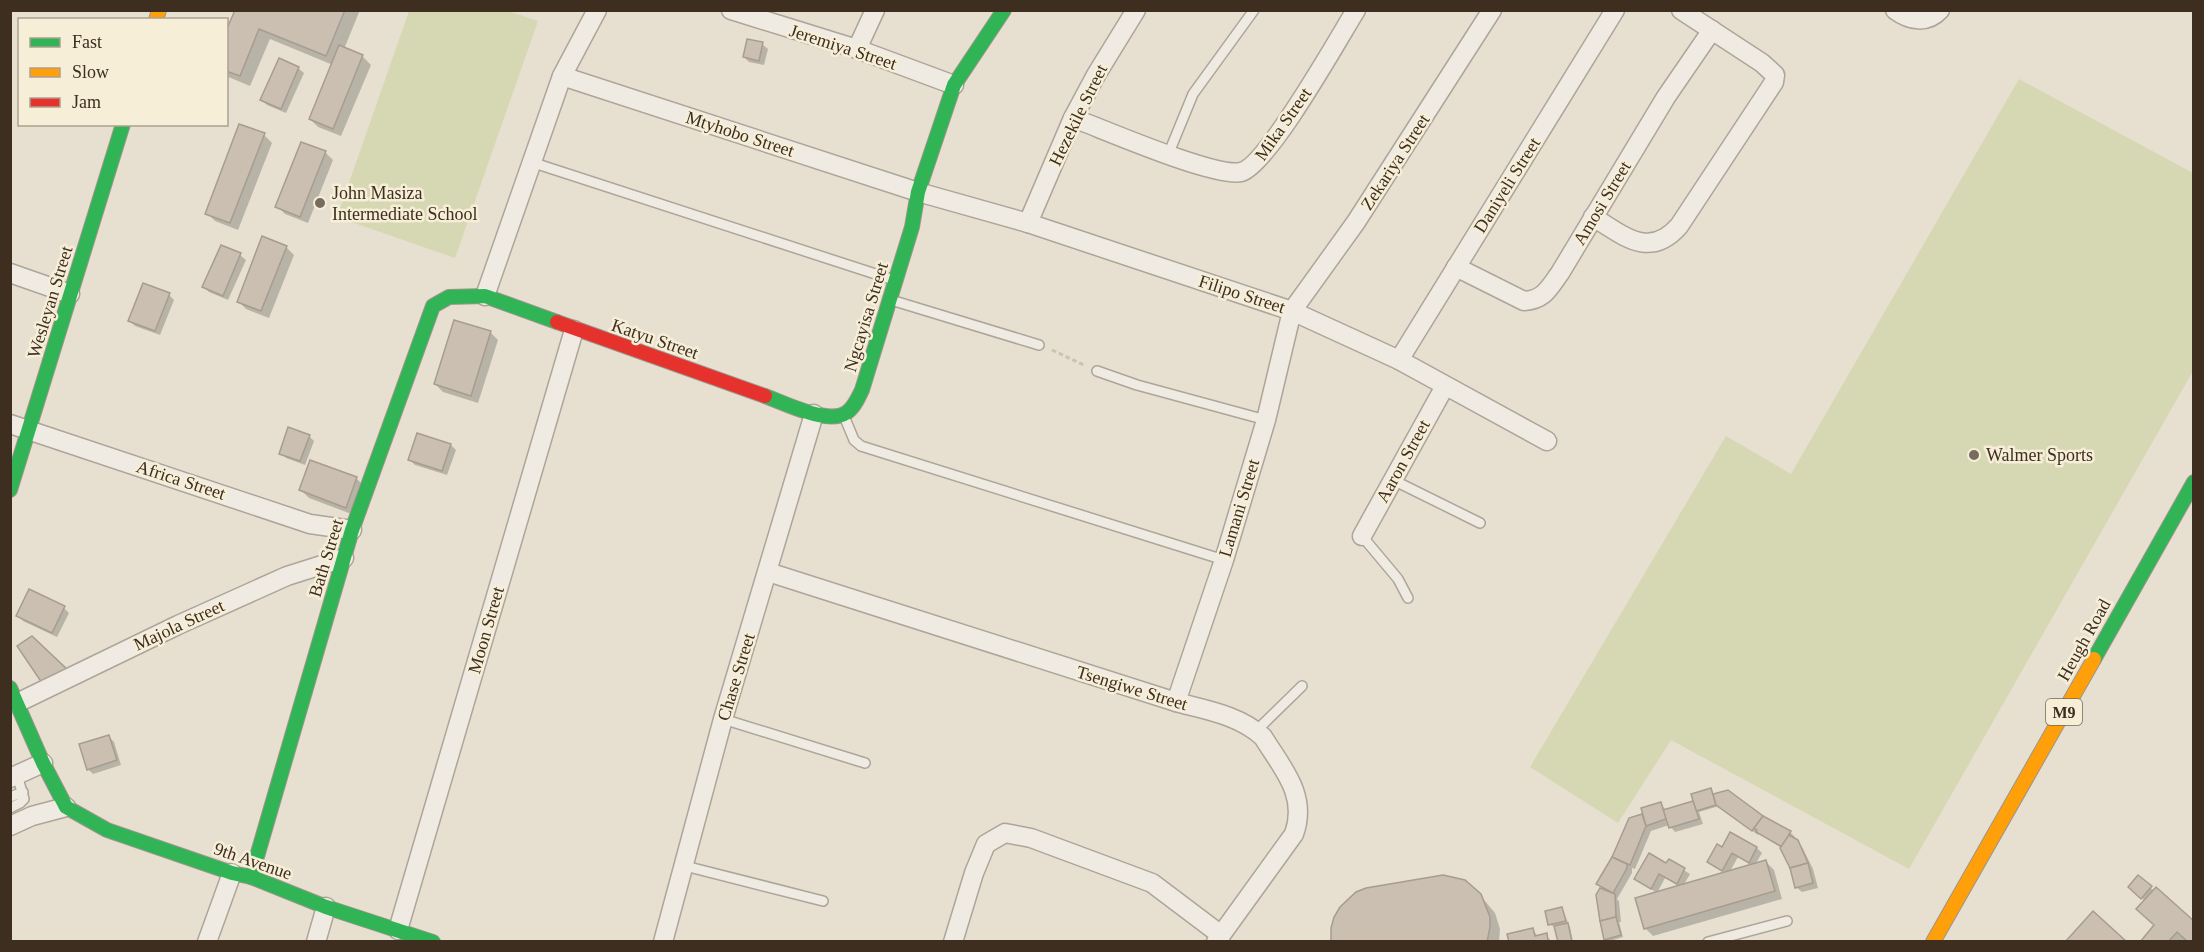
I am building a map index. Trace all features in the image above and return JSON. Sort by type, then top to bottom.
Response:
[{"type":"street","points":[[485,296],[562,76],[597,10]]},
{"type":"street","name":"Jeremiya Street","points":[[732,10],[857,49],[954,85]]},
{"type":"street","points":[[857,49],[875,10]]},
{"type":"street","name":"Ngcayisa Street","points":[[844,416],[854,407],[862,390],[912,227],[918,192],[954,85],[1004,10]]},
{"type":"street","name":"Hezekile Street","points":[[1028,223],[1073,118],[1136,10]]},
{"type":"street","name":"Mika Street","points":[[1073,118],[1168,154],[1225,171],[1240,173],[1256,164],[1280,133],[1356,10]]},
{"type":"street","name":"Zekariya Street","points":[[1292,311],[1356,222],[1492,10]]},
{"type":"street","name":"Daniyeli Street","points":[[1399,360],[1615,10]]},
{"type":"street","points":[[1895,10],[1911,20],[1928,20],[1940,10]]},
{"type":"street","points":[[1593,217],[1635,242],[1658,241],[1672,234],[1770,91],[1775,78],[1772,72],[1689,12]]},
{"type":"street","name":"Amosi Street","points":[[1456,267],[1524,301],[1535,300],[1544,294],[1560,273],[1666,97],[1712,30]]},
{"type":"street","name":"Mtyhobo Street","points":[[562,76],[918,192]]},
{"type":"street","name":"Wesleyan Street","points":[[10,490],[122,126]]},
{"type":"street","name":"Filipo Street","points":[[918,192],[1028,223],[1292,311],[1399,360],[1547,441]]},
{"type":"street","points":[[10,273],[70,294]]},
{"type":"street","name":"Katyu Street","points":[[485,296],[574,330],[814,414]]},
{"type":"street","name":"Bath Street","points":[[251,877],[352,530],[434,306],[449,297],[485,296]]},
{"type":"street","name":"Lamani Street","points":[[1176,702],[1224,560],[1266,420],[1292,311]]},
{"type":"street","name":"Moon Street","points":[[398,930],[574,330]]},
{"type":"street","name":"Aaron Street","points":[[1362,536],[1445,386]]},
{"type":"street","points":[[814,414],[830,417],[844,416]]},
{"type":"street","name":"Chase Street","points":[[663,942],[723,719],[814,414]]},
{"type":"street","name":"Africa Street","points":[[10,424],[310,524],[352,530]]},
{"type":"street","name":"Heugh Road","points":[[1933,942],[2193,482]]},
{"type":"street","name":"Majola Street","points":[[14,696],[287,576],[344,558]]},
{"type":"street","name":"Tsengiwe Street","points":[[768,572],[1236,719],[1256,730],[1263,737],[1294,788],[1298,798],[1299,813],[1294,834],[1218,938]]},
{"type":"street","points":[[10,826],[32,816],[66,807],[43,763],[14,696]]},
{"type":"street","points":[[17,782],[43,763]]},
{"type":"street","name":"9th Avenue","points":[[66,807],[107,830],[232,873],[251,877],[326,907],[429,941]]},
{"type":"street","points":[[953,942],[974,873],[986,844],[1005,833],[1031,838],[1143,880],[1161,890],[1218,938]]},
{"type":"street","points":[[207,942],[232,873]]},
{"type":"street","points":[[316,942],[326,907]]},
{"type":"lane","points":[[1168,154],[1193,94],[1254,10]]},
{"type":"lane","points":[[531,162],[896,281]]},
{"type":"lane","points":[[891,300],[1039,345]]},
{"type":"lane","points":[[1097,371],[1137,385],[1266,420]]},
{"type":"lane","points":[[844,416],[854,440],[868,448],[1224,560]]},
{"type":"lane","points":[[1393,480],[1480,523]]},
{"type":"lane","points":[[1362,536],[1398,579],[1408,598]]},
{"type":"lane","points":[[1256,730],[1302,686]]},
{"type":"lane","points":[[723,719],[865,763]]},
{"type":"lane","points":[[10,797],[17,782]]},
{"type":"lane","points":[[10,808],[22,801],[17,782]]},
{"type":"lane","points":[[685,866],[823,901]]},
{"type":"lane","points":[[1708,942],[1787,921]]},
{"type":"path","points":[[1039,345],[1097,371]]},
{"type":"green space","points":[[409,11],[508,11],[538,21],[455,258],[337,217]]},
{"type":"green space","name":"Walmer Sports","points":[[2019,79],[2193,173],[2193,371],[1909,869],[1671,740],[1618,823],[1530,767],[1726,436],[1791,474]]},
{"type":"building","points":[[235,10],[345,10],[326,56],[259,29],[240,76],[228,72],[228,26]]},
{"type":"building","points":[[747,39],[763,42],[759,61],[743,57]]},
{"type":"building","points":[[339,45],[363,55],[333,129],[309,119]]},
{"type":"building","points":[[279,58],[299,67],[281,109],[260,100]]},
{"type":"building","points":[[239,124],[265,133],[230,223],[205,214]]},
{"type":"building","points":[[301,142],[326,151],[300,217],[275,207]]},
{"type":"building","points":[[262,236],[287,246],[261,311],[237,302]]},
{"type":"building","points":[[221,245],[241,253],[223,296],[202,287]]},
{"type":"building","points":[[143,283],[170,293],[155,331],[128,321]]},
{"type":"building","points":[[454,320],[491,331],[471,396],[434,384]]},
{"type":"building","points":[[288,427],[310,435],[300,461],[279,454]]},
{"type":"building","points":[[417,433],[451,444],[442,471],[408,460]]},
{"type":"building","points":[[310,460],[357,477],[346,508],[299,490]]},
{"type":"building","points":[[29,589],[65,606],[52,633],[16,616]]},
{"type":"building","points":[[32,636],[70,672],[46,689],[17,646]]},
{"type":"building","points":[[109,735],[117,760],[87,770],[79,744]]},
{"type":"building","points":[[1711,788],[1716,805],[1696,811],[1691,794]]},
{"type":"building","points":[[1728,790],[1763,816],[1752,831],[1716,805],[1713,794]]},
{"type":"building","points":[[1693,801],[1699,819],[1669,828],[1663,810]]},
{"type":"building","points":[[1661,802],[1666,819],[1646,826],[1641,808]]},
{"type":"building","points":[[1642,814],[1646,826],[1630,865],[1612,857],[1629,818]]},
{"type":"building","points":[[1763,816],[1791,831],[1782,847],[1756,832],[1754,828]]},
{"type":"building","points":[[1730,832],[1757,847],[1749,863],[1732,853],[1722,871],[1707,862],[1717,844],[1722,847]]},
{"type":"building","points":[[1789,835],[1798,840],[1808,863],[1790,868],[1780,848]]},
{"type":"building","points":[[1649,853],[1666,863],[1669,859],[1685,868],[1677,884],[1659,874],[1651,889],[1634,879]]},
{"type":"building","points":[[1612,857],[1627,864],[1613,893],[1596,884]]},
{"type":"building","points":[[1766,860],[1775,891],[1644,929],[1635,898]]},
{"type":"building","points":[[1808,863],[1813,883],[1795,888],[1790,868]]},
{"type":"building","points":[[1443,875],[1465,880],[1481,894],[1490,917],[1487,942],[1331,942],[1334,917],[1340,907],[1356,892],[1366,888]]},
{"type":"building","points":[[2138,875],[2152,886],[2141,899],[2128,887]]},
{"type":"building","points":[[2156,887],[2194,921],[2194,942],[2188,942],[2177,932],[2168,942],[2140,942],[2154,925],[2136,909]]},
{"type":"building","points":[[1600,888],[1615,894],[1616,917],[1600,921],[1596,895]]},
{"type":"building","points":[[1562,907],[1566,921],[1548,925],[1545,911]]},
{"type":"building","points":[[2093,911],[2127,942],[2065,942]]},
{"type":"building","points":[[1616,917],[1621,935],[1604,940],[1600,921]]},
{"type":"building","points":[[1568,923],[1572,942],[1558,942],[1554,926]]},
{"type":"building","points":[[1533,928],[1535,936],[1547,933],[1548,942],[1509,942],[1507,934]]},
{"type":"traffic: fast","points":[[765,396],[806,412],[828,416],[846,413],[856,403],[912,227],[918,192],[954,85],[1004,10]]},
{"type":"traffic: fast","points":[[10,490],[122,126]]},
{"type":"traffic: fast","points":[[251,877],[352,530],[433,306],[449,297],[485,296],[557,322]]},
{"type":"traffic: fast","points":[[2094,659],[2194,482]]},
{"type":"traffic: fast","points":[[10,688],[43,763],[66,807],[107,830],[232,873],[251,877],[326,907],[433,942]]},
{"type":"traffic: slow","points":[[157,18],[159,10]]},
{"type":"traffic: slow","points":[[1933,942],[2094,659]]},
{"type":"traffic: jam","points":[[557,322],[765,396]]},
{"type":"place","name":"John Masiza Intermediate School","points":[[320,203]]},
{"type":"place","name":"Walmer Sports","points":[[1974,455]]}]
